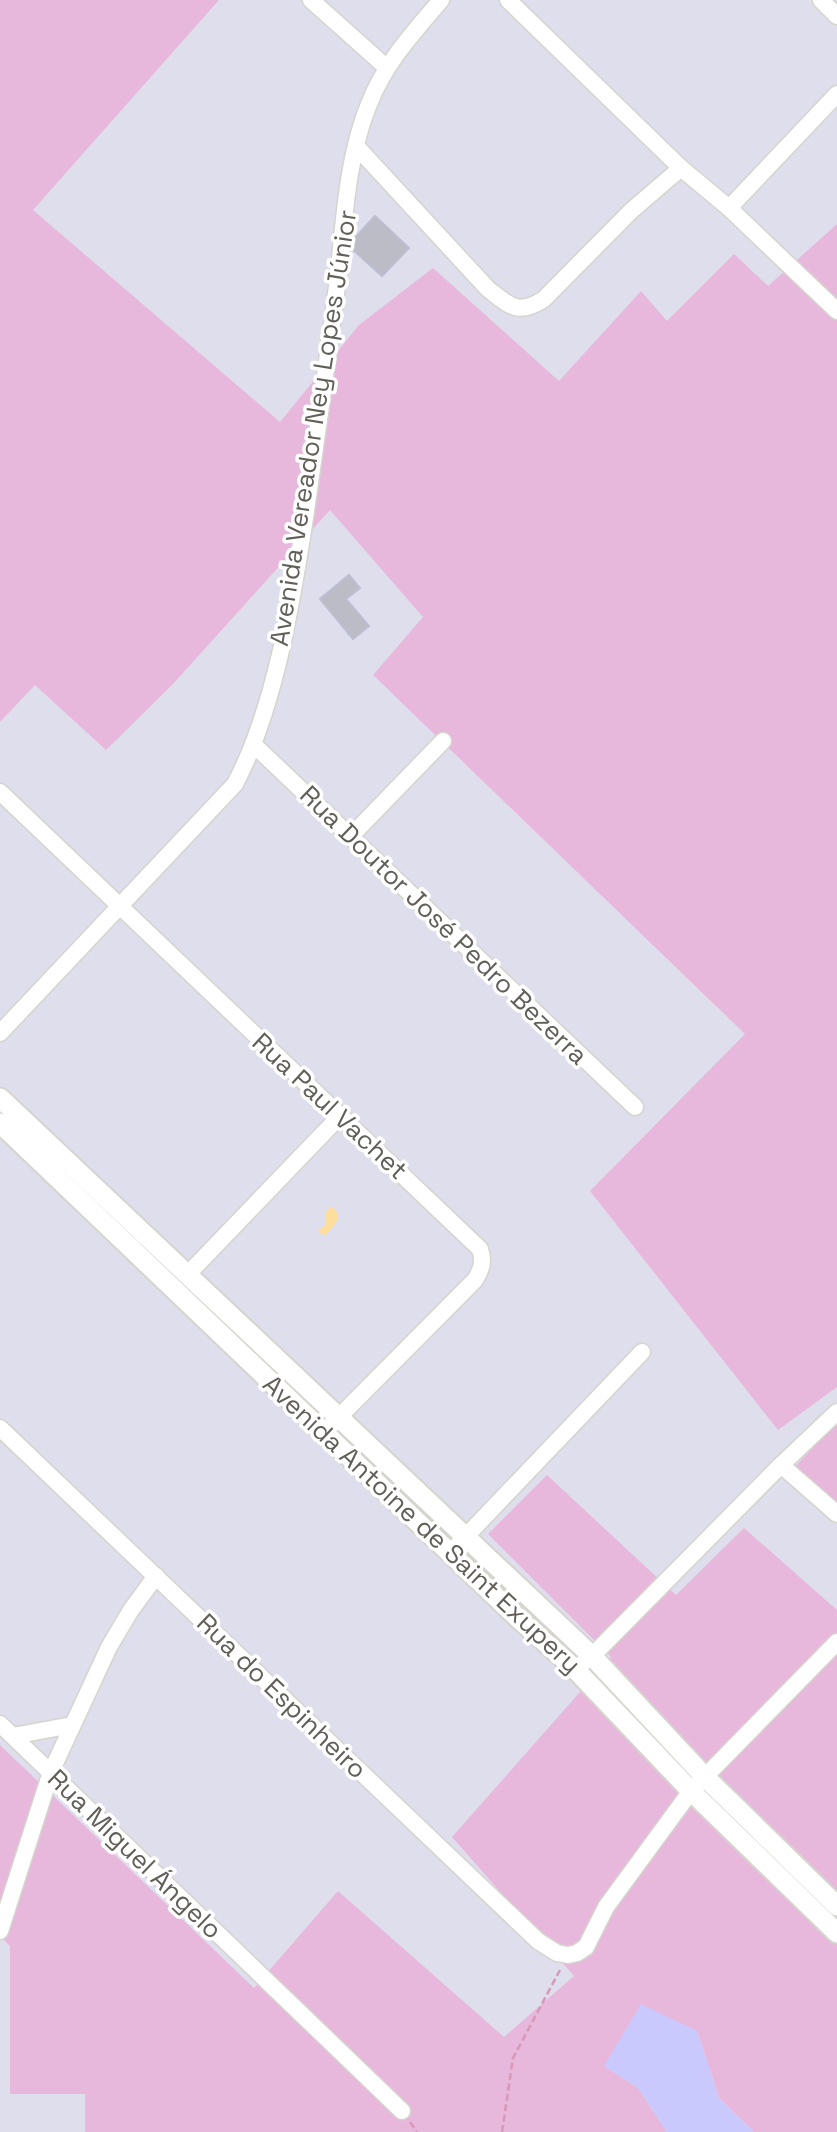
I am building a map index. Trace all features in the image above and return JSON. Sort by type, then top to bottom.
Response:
[{"type":"street","points":[[312,0],[386,67]]},
{"type":"street","name":"Avenida Vereador Ney Lopes Júnior","points":[[0,1033],[235,784],[253,744],[276,669],[295,583],[356,146],[368,105],[386,67],[441,0]]},
{"type":"street","points":[[508,0],[681,168],[729,208],[837,311]]},
{"type":"street","points":[[821,0],[837,16]]},
{"type":"street","points":[[729,208],[837,94]]},
{"type":"street","points":[[356,146],[488,289],[510,306],[521,309],[532,307],[544,299],[631,211],[681,168]]},
{"type":"street","points":[[351,836],[443,741]]},
{"type":"street","name":"Rua Doutor José Pedro Bezerra","points":[[253,744],[635,1107]]},
{"type":"street","name":"Rua Paul Vachet","points":[[0,792],[480,1248],[483,1258],[475,1280],[331,1426]]},
{"type":"street","name":"Avenida Antoine de Saint Exupery","points":[[0,1098],[188,1275],[450,1553],[698,1784],[837,1906]]},
{"type":"street","points":[[188,1275],[340,1116]]},
{"type":"street","name":"Avenida Antoine de Saint Exupery","points":[[0,1123],[331,1426],[465,1538],[592,1657],[698,1784],[837,1933]]},
{"type":"street","points":[[450,1553],[642,1352]]},
{"type":"street","points":[[575,1669],[592,1657],[781,1465],[837,1412]]},
{"type":"street","name":"Rua do Espinheiro","points":[[0,1429],[538,1941],[557,1953],[568,1955]]},
{"type":"street","points":[[781,1465],[837,1514]]},
{"type":"street","points":[[0,1931],[51,1772],[109,1647],[156,1576]]},
{"type":"street","points":[[568,1955],[578,1954],[586,1947],[606,1907],[698,1784],[837,1642]]},
{"type":"street","name":"Rua Miguel Ángelo","points":[[0,1724],[402,2111]]},
{"type":"street","points":[[13,1736],[72,1725]]},
{"type":"path","points":[[502,2132],[513,2058],[568,1955]]},
{"type":"shaded area","points":[[0,0],[219,0],[33,210],[280,422],[359,325],[433,268],[559,381],[641,291],[667,321],[734,254],[768,286],[837,224],[837,1387],[778,1430],[590,1191],[745,1034],[373,675],[423,617],[330,510],[173,684],[106,750],[35,685],[0,722]]},
{"type":"shaded area","points":[[331,1206],[337,1212],[338,1220],[325,1236],[318,1231],[326,1224],[325,1214]]},
{"type":"shaded area","points":[[837,1422],[837,1516],[790,1472]]},
{"type":"shaded area","points":[[547,1475],[676,1595],[744,1528],[837,1610],[837,2132],[754,2132],[719,2098],[697,2031],[604,2066],[638,2088],[667,2132],[85,2132],[85,2094],[10,2094],[10,1946],[0,1936],[0,1745],[254,1988],[338,1891],[504,2037],[574,1976],[452,1837],[611,1657],[488,1534]]},
{"type":"sand","points":[[641,2004],[697,2031],[719,2098],[754,2132],[667,2132],[638,2088],[604,2066]]},
{"type":"building","points":[[375,216],[409,248],[382,276],[351,248],[352,241]]},
{"type":"building","points":[[349,575],[360,588],[346,599],[369,626],[353,639],[320,599]]}]
